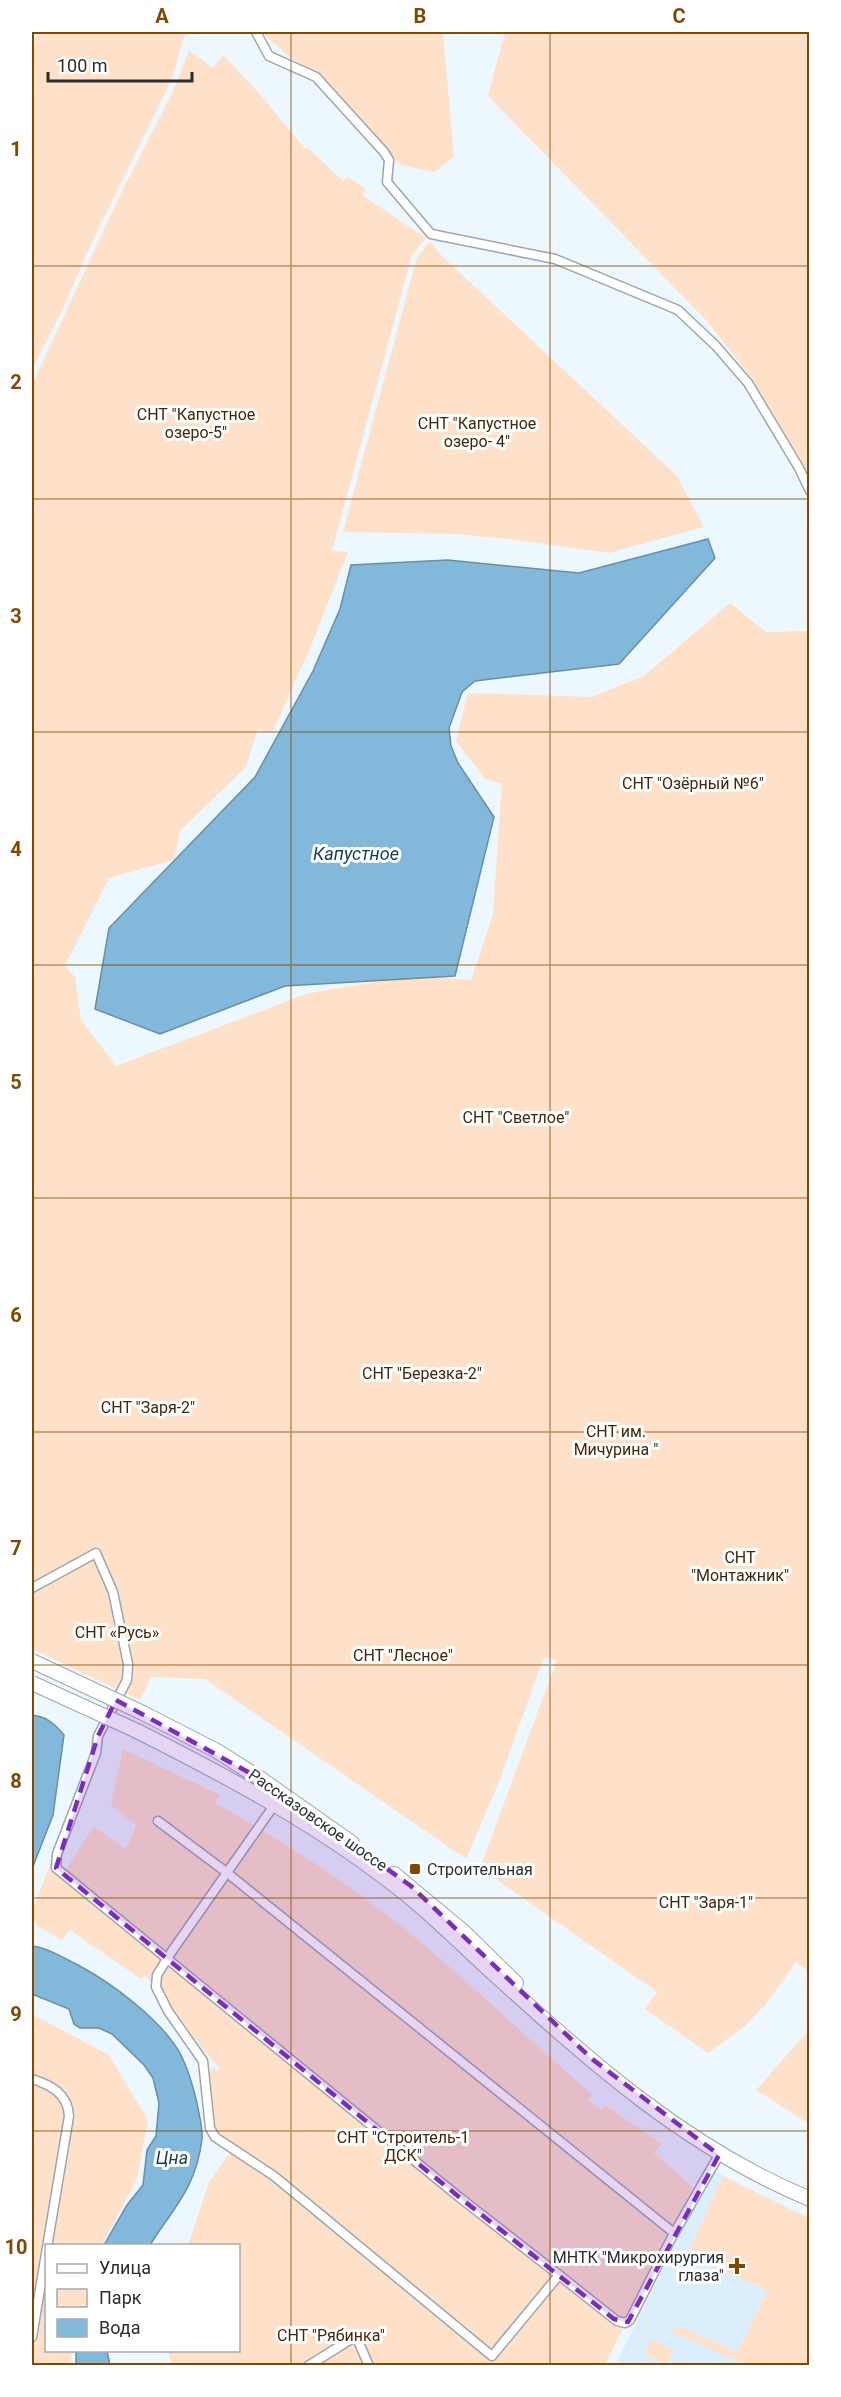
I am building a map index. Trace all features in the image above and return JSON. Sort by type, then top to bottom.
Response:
[{"type":"main road","name":"Рассказовское шоссе","points":[[32,1661],[217,1751],[261,1779],[411,1886],[503,1969],[591,2059]]},
{"type":"main road","name":"Рассказовское шоссе","points":[[32,1683],[137,1731],[275,1804],[354,1855],[408,1896],[591,2059],[646,2104],[719,2155],[810,2199]]},
{"type":"street","points":[[256,32],[269,56],[316,77],[384,152],[388,160],[387,182],[431,234],[555,260],[678,310],[716,346],[748,383],[799,468],[810,491]]},
{"type":"street","points":[[32,1588],[96,1553],[113,1592],[128,1664],[127,1680],[98,1737],[96,1753],[57,1854],[56,1868],[166,1960],[614,2319],[625,2323],[633,2318],[674,2233],[719,2155]]},
{"type":"street","points":[[275,1804],[157,1975],[156,1988],[168,2011],[203,2061],[210,2128],[215,2137],[274,2176],[492,2356],[559,2275]]},
{"type":"street","points":[[158,1821],[226,1872],[270,1910],[674,2233]]},
{"type":"street","points":[[32,2079],[46,2084],[61,2095],[68,2104],[69,2116],[48,2244]]},
{"type":"street","points":[[32,2337],[45,2259]]},
{"type":"street","points":[[308,2366],[356,2336],[369,2366]]},
{"type":"highlighted area","points":[[116,1700],[261,1779],[411,1886],[592,2059],[719,2155],[628,2322],[614,2319],[459,2197],[56,1868],[98,1736]]},
{"type":"shaded area","name":"МНТК \"Микрохирургия глаза\"","points":[[712,2170],[809,2218],[809,2365],[615,2366]]},
{"type":"green space","points":[[38,32],[185,32],[173,77],[32,369],[32,45]]},
{"type":"green space","points":[[261,32],[443,32],[454,157],[434,172],[401,165],[384,150],[317,73],[294,60]]},
{"type":"green space","points":[[505,32],[809,32],[809,481],[751,377],[705,319],[488,96]]},
{"type":"green space","points":[[189,50],[213,68],[223,55],[259,93],[305,149],[307,147],[343,181],[347,177],[366,189],[362,195],[426,238],[412,255],[332,551],[348,552],[309,651],[272,733],[258,729],[246,767],[180,831],[174,860],[109,878],[65,966],[75,977],[81,1020],[116,1066],[309,993],[412,976],[471,980],[493,914],[502,784],[485,779],[456,741],[468,693],[591,697],[644,676],[730,603],[766,632],[809,631],[809,1972],[796,1962],[766,2004],[745,2026],[708,2053],[645,2009],[657,1992],[480,1868],[557,1660],[544,1657],[499,1782],[466,1859],[205,1679],[151,1677],[140,1700],[32,1649],[32,385],[122,191],[173,92]]},
{"type":"green space","name":"СНТ \"Капустное озеро- 4\"","points":[[430,241],[442,256],[676,475],[704,527],[609,553],[455,534],[343,532],[417,258]]},
{"type":"green space","name":"СНТ \"Строитель-1 ДСК\"","points":[[123,1749],[220,1795],[215,1803],[287,1845],[401,1926],[592,2094],[588,2100],[601,2110],[605,2105],[662,2144],[654,2153],[693,2187],[605,2365],[172,2365],[168,2352],[240,2352],[240,2244],[188,2244],[209,2182],[235,2145],[215,2130],[208,2073],[214,2067],[218,2071],[220,2068],[145,1976],[141,1979],[70,1930],[62,1940],[37,1926],[32,1912],[49,1867],[61,1877],[94,1826],[126,1850],[136,1825],[111,1805]]},
{"type":"green space","points":[[32,2014],[109,2055],[148,2120],[137,2179],[103,2244],[45,2244],[45,2352],[72,2352],[71,2365],[32,2365]]},
{"type":"green space","points":[[809,2030],[809,2124],[756,2090]]},
{"type":"green space","points":[[723,2176],[809,2218],[809,2365],[747,2365],[672,2332],[673,2328],[685,2328],[737,2353],[768,2291],[687,2255]]},
{"type":"green space","points":[[651,2339],[674,2350],[667,2364],[645,2354]]},
{"type":"water","name":"Капустное","points":[[708,539],[715,558],[619,664],[475,681],[462,692],[449,728],[451,746],[458,763],[494,817],[455,976],[285,986],[160,1034],[95,1009],[109,928],[255,777],[313,671],[340,609],[351,565],[448,560],[579,573]]},
{"type":"water","points":[[32,1715],[50,1721],[64,1735],[53,1815],[32,1869]]},
{"type":"water","name":"Цна","points":[[32,1946],[50,1951],[106,1982],[149,2016],[173,2042],[181,2055],[194,2091],[202,2139],[195,2171],[189,2184],[151,2244],[105,2244],[127,2205],[143,2185],[147,2150],[156,2136],[159,2103],[153,2078],[144,2065],[112,2034],[99,2028],[80,2028],[74,2024],[69,2009],[32,1994]]},
{"type":"water","points":[[76,2352],[107,2352],[110,2365],[76,2365]]},
{"type":"place","name":"Строительная","points":[[415,1869]]},
{"type":"place","name":"МНТК \"Микрохирургия глаза\"","points":[[737,2266]]},
{"type":"park label","name":"СНТ \"Капустное озеро-5\"","points":[[196,423]]},
{"type":"park label","name":"СНТ \"Озёрный №6\"","points":[[693,783]]},
{"type":"park label","name":"СНТ \"Светлое\"","points":[[516,1117]]},
{"type":"park label","name":"СНТ \"Березка-2\"","points":[[422,1373]]},
{"type":"park label","name":"СНТ \"Заря-2\"","points":[[148,1407]]},
{"type":"park label","name":"СНТ им. Мичурина \"","points":[[616,1440]]},
{"type":"park label","name":"СНТ \"Монтажник\"","points":[[740,1566]]},
{"type":"park label","name":"СНТ «Русь»","points":[[117,1632]]},
{"type":"park label","name":"СНТ \"Лесное\"","points":[[403,1655]]},
{"type":"park label","name":"СНТ \"Заря-1\"","points":[[706,1902]]},
{"type":"park label","name":"СНТ \"Рябинка\"","points":[[331,2335]]}]
